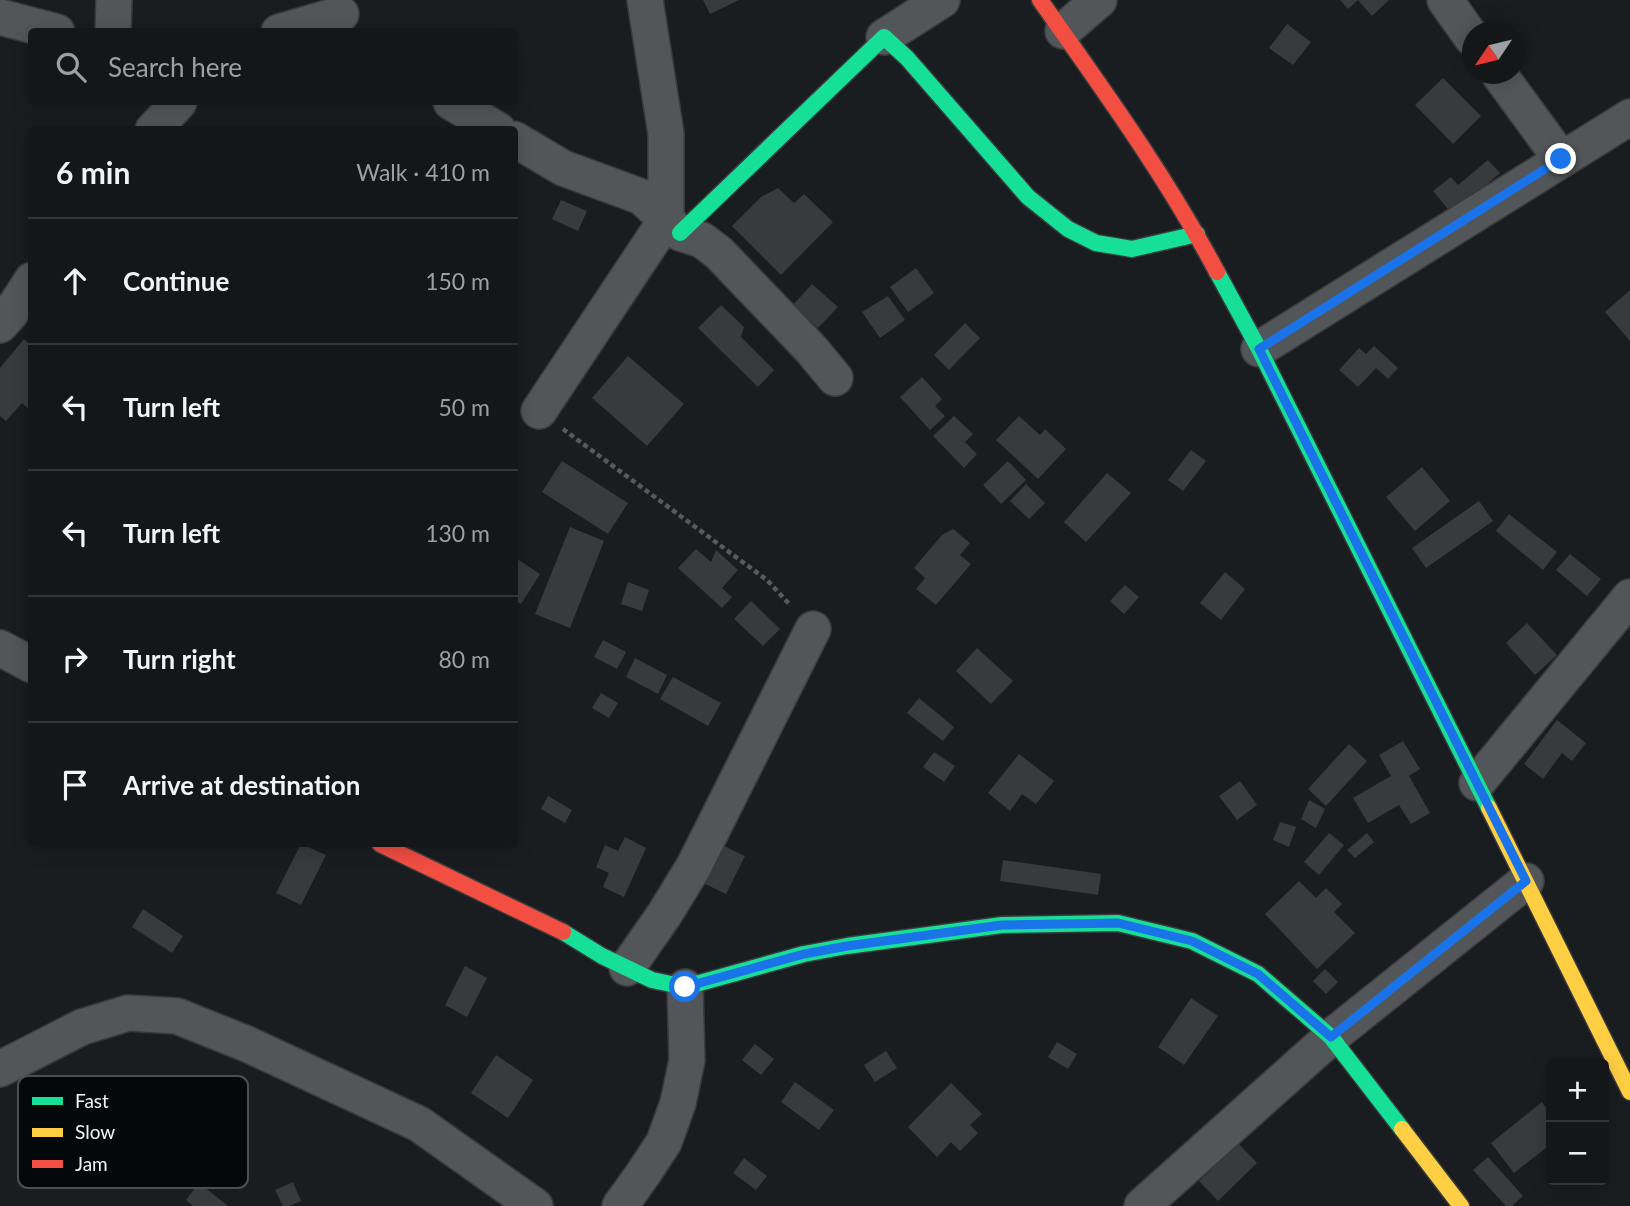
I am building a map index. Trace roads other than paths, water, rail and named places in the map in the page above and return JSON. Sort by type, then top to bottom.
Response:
[{"type":"street","points":[[113,28],[114,0]]},
{"type":"street","points":[[645,0],[666,134],[673,226]]},
{"type":"street","points":[[539,411],[673,226],[884,37],[942,0]]},
{"type":"street","points":[[1040,0],[1129,126],[1197,234],[1259,349],[1630,1092]]},
{"type":"street","points":[[1063,31],[1098,0]]},
{"type":"street","points":[[1445,0],[1462,24]]},
{"type":"street","points":[[294,28],[341,15]]},
{"type":"street","points":[[0,17],[42,28]]},
{"type":"street","points":[[884,37],[906,58],[1028,197],[1068,229],[1096,243],[1132,249],[1197,234]]},
{"type":"street","points":[[1506,84],[1561,159]]},
{"type":"street","points":[[157,126],[176,105]]},
{"type":"street","points":[[457,105],[491,126]]},
{"type":"street","points":[[1259,349],[1630,117]]},
{"type":"street","points":[[518,141],[563,168],[642,197],[673,226],[702,240],[719,253],[811,349],[835,378]]},
{"type":"street","points":[[0,326],[28,286]]},
{"type":"street","points":[[1477,783],[1630,597]]},
{"type":"street","points":[[627,968],[694,866],[813,629]]},
{"type":"street","points":[[0,648],[28,662]]},
{"type":"street","points":[[386,847],[560,930],[602,956],[652,980],[685,987],[804,954],[1002,925],[1118,923],[1192,941],[1258,974],[1331,1037],[1461,1206]]},
{"type":"street","points":[[1142,1206],[1331,1037],[1526,881]]},
{"type":"street","points":[[620,1206],[664,1142],[678,1103],[687,1060],[685,987]]},
{"type":"street","points":[[0,1069],[82,1027],[128,1013],[177,1016],[247,1044],[419,1124],[535,1206]]}]
